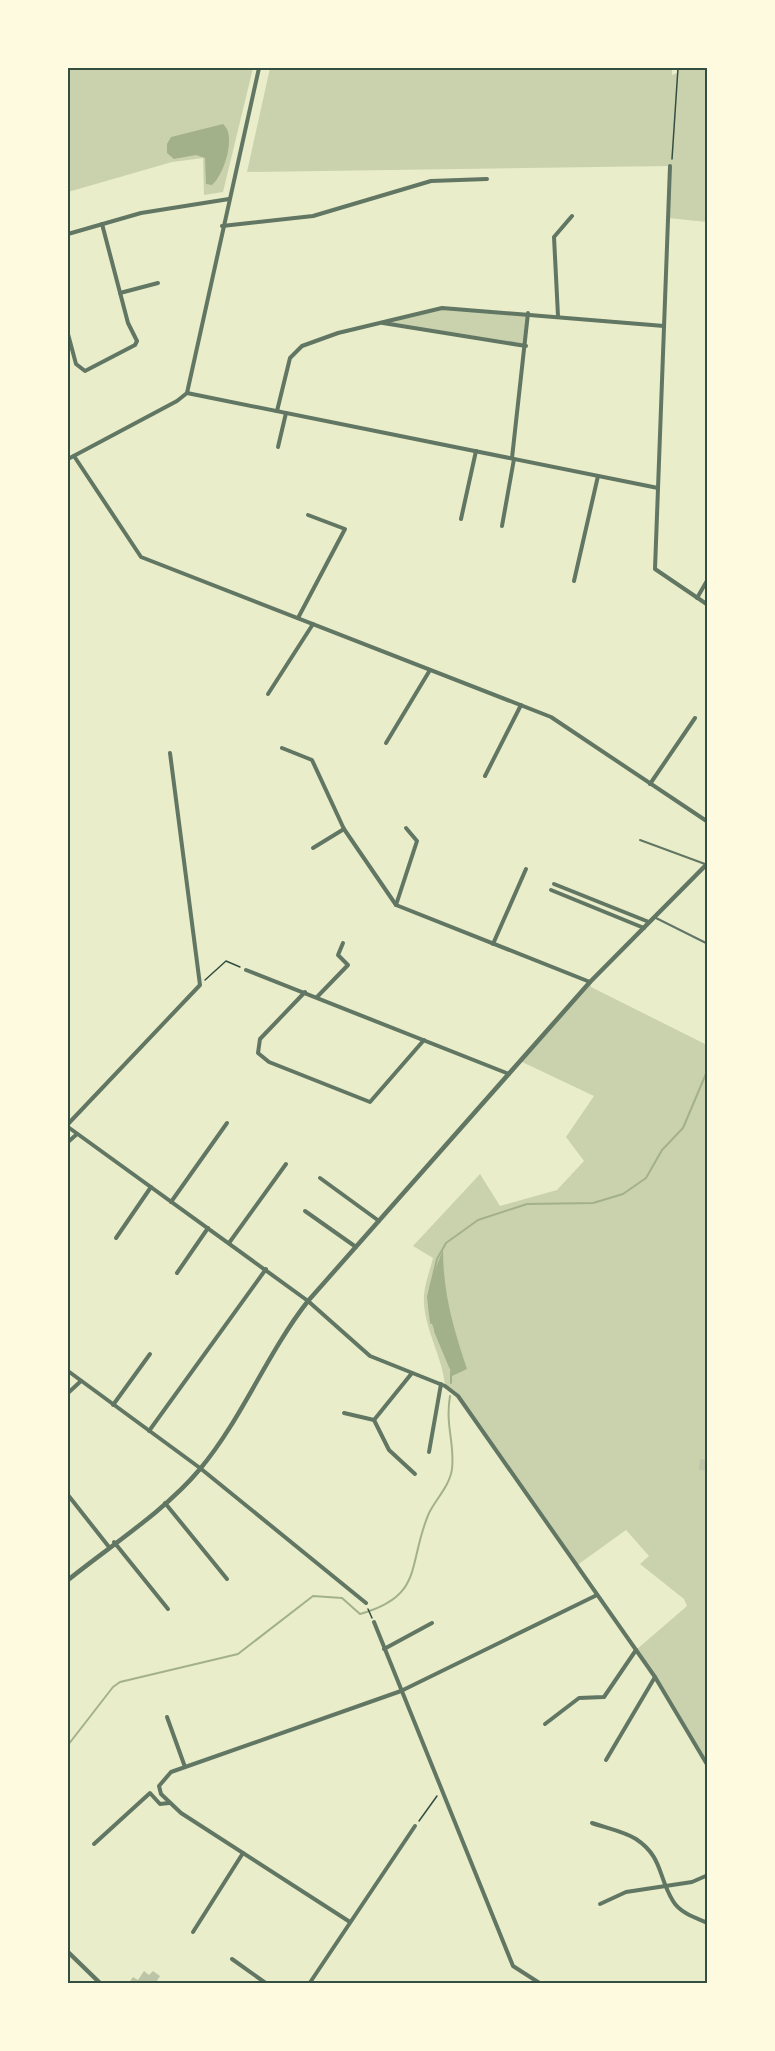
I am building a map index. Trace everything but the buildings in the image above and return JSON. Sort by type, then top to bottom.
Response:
[{"type":"street","points":[[68,459],[177,401],[187,393],[222,226],[259,68]]},
{"type":"street","points":[[670,166],[655,569],[708,605]]},
{"type":"street","points":[[222,226],[313,216],[431,181],[487,179]]},
{"type":"street","points":[[68,234],[172,207],[229,199]]},
{"type":"street","points":[[558,316],[554,237],[572,216]]},
{"type":"street","points":[[68,334],[76,364],[85,371],[135,345],[136,341],[120,293],[102,224]]},
{"type":"street","points":[[120,293],[158,283]]},
{"type":"street","points":[[277,411],[290,358],[302,346],[379,322],[442,308],[528,313],[664,326]]},
{"type":"street","points":[[502,526],[513,459],[528,313]]},
{"type":"street","points":[[379,322],[526,346]]},
{"type":"street","points":[[187,393],[658,488]]},
{"type":"street","points":[[278,447],[286,413]]},
{"type":"street","points":[[461,519],[476,452]]},
{"type":"street","points":[[74,456],[141,556],[551,717],[708,822]]},
{"type":"street","points":[[574,581],[598,476]]},
{"type":"street","points":[[298,618],[345,529],[308,514]]},
{"type":"street","points":[[697,598],[708,579]]},
{"type":"street","points":[[268,694],[313,624]]},
{"type":"street","points":[[386,743],[430,670]]},
{"type":"street","points":[[485,776],[521,705]]},
{"type":"street","points":[[651,784],[695,718]]},
{"type":"street","points":[[282,748],[312,760],[344,829],[396,905],[590,982]]},
{"type":"street","points":[[170,753],[200,985],[68,1126],[308,1300],[370,1356],[441,1384],[458,1396],[655,1677],[708,1766]]},
{"type":"street","points":[[396,905],[417,842],[406,828]]},
{"type":"street","points":[[312,848],[344,829]]},
{"type":"street","points":[[68,1577],[165,1502],[200,1468],[225,1433],[285,1330],[308,1300],[590,982],[707,863]]},
{"type":"street","points":[[493,944],[526,869]]},
{"type":"street","points":[[554,884],[649,922]]},
{"type":"street","points":[[551,890],[644,928]]},
{"type":"street","points":[[317,997],[348,965],[338,955],[343,943]]},
{"type":"street","points":[[246,970],[509,1074]]},
{"type":"street","points":[[305,993],[260,1039],[258,1053],[269,1062],[370,1102],[424,1040]]},
{"type":"street","points":[[171,1202],[226,1123]]},
{"type":"street","points":[[68,1142],[77,1134]]},
{"type":"street","points":[[229,1243],[286,1164]]},
{"type":"street","points":[[320,1178],[379,1221]]},
{"type":"street","points":[[116,1238],[151,1187]]},
{"type":"street","points":[[305,1211],[356,1247]]},
{"type":"street","points":[[177,1273],[208,1228]]},
{"type":"street","points":[[149,1431],[266,1269]]},
{"type":"street","points":[[113,1405],[150,1354]]},
{"type":"street","points":[[68,1371],[200,1468],[366,1603]]},
{"type":"street","points":[[374,1420],[412,1373]]},
{"type":"street","points":[[68,1393],[81,1382]]},
{"type":"street","points":[[429,1452],[441,1384]]},
{"type":"street","points":[[344,1413],[374,1420]]},
{"type":"street","points":[[374,1420],[389,1450],[415,1474]]},
{"type":"street","points":[[68,1495],[109,1547]]},
{"type":"street","points":[[165,1502],[227,1579]]},
{"type":"street","points":[[114,1542],[168,1609]]},
{"type":"street","points":[[350,1922],[181,1813],[161,1794],[159,1786],[171,1772],[401,1691],[597,1595]]},
{"type":"street","points":[[374,1622],[513,1966],[541,1983]]},
{"type":"street","points":[[384,1649],[432,1623]]},
{"type":"street","points":[[545,1724],[579,1698],[604,1697],[636,1650]]},
{"type":"street","points":[[606,1760],[655,1677]]},
{"type":"street","points":[[166,1717],[185,1767]]},
{"type":"street","points":[[94,1844],[150,1793],[160,1804],[170,1802]]},
{"type":"street","points":[[592,1823],[625,1834],[645,1847],[661,1868],[673,1902],[682,1911],[708,1923]]},
{"type":"street","points":[[309,1983],[415,1826]]},
{"type":"street","points":[[193,1932],[243,1853]]},
{"type":"street","points":[[600,1904],[626,1892],[692,1882],[708,1875]]},
{"type":"street","points":[[68,1952],[101,1983]]},
{"type":"street","points":[[232,1959],[267,1983]]},
{"type":"lane","points":[[640,840],[707,863]]},
{"type":"lane","points":[[654,917],[708,944]]},
{"type":"path","points":[[670,166],[678,68]]},
{"type":"path","points":[[200,985],[226,961],[246,970]]},
{"type":"path","points":[[366,1603],[374,1622]]},
{"type":"path","points":[[415,1826],[443,1788]]},
{"type":"shaded area","points":[[68,68],[253,68],[223,192],[204,195],[203,158],[172,162],[68,192]]},
{"type":"shaded area","points":[[270,68],[672,68],[672,75],[677,73],[678,68],[707,68],[707,222],[668,218],[670,166],[247,172]]},
{"type":"shaded area","points":[[223,124],[227,129],[229,145],[221,173],[212,185],[206,184],[205,158],[196,155],[174,159],[167,153],[167,144],[171,137]]},
{"type":"shaded area","points":[[442,308],[528,313],[526,346],[379,322]]},
{"type":"shaded area","points":[[590,982],[591,987],[707,1045],[708,1754],[705,1762],[636,1650],[687,1606],[684,1599],[640,1564],[649,1556],[626,1530],[576,1566],[458,1396],[445,1386],[441,1363],[429,1330],[424,1307],[426,1281],[433,1258],[413,1246],[480,1174],[500,1206],[557,1190],[584,1161],[566,1137],[594,1096],[520,1061]]},
{"type":"shaded area","points":[[443,1249],[443,1265],[450,1310],[467,1369],[452,1376],[428,1309],[430,1287]]},
{"type":"waterway","points":[[431,1323],[428,1297],[437,1259],[446,1243],[478,1220],[527,1204],[593,1203],[623,1194],[646,1178],[662,1150],[683,1128],[708,1069]]},
{"type":"waterway","points":[[435,1331],[450,1367]]},
{"type":"waterway","points":[[451,1372],[451,1383]]},
{"type":"waterway","points":[[68,1745],[113,1687],[120,1682],[238,1654],[313,1596],[342,1598],[360,1614],[381,1607],[395,1598],[405,1588],[411,1576],[429,1513],[451,1475],[453,1460],[449,1416],[450,1396]]}]
